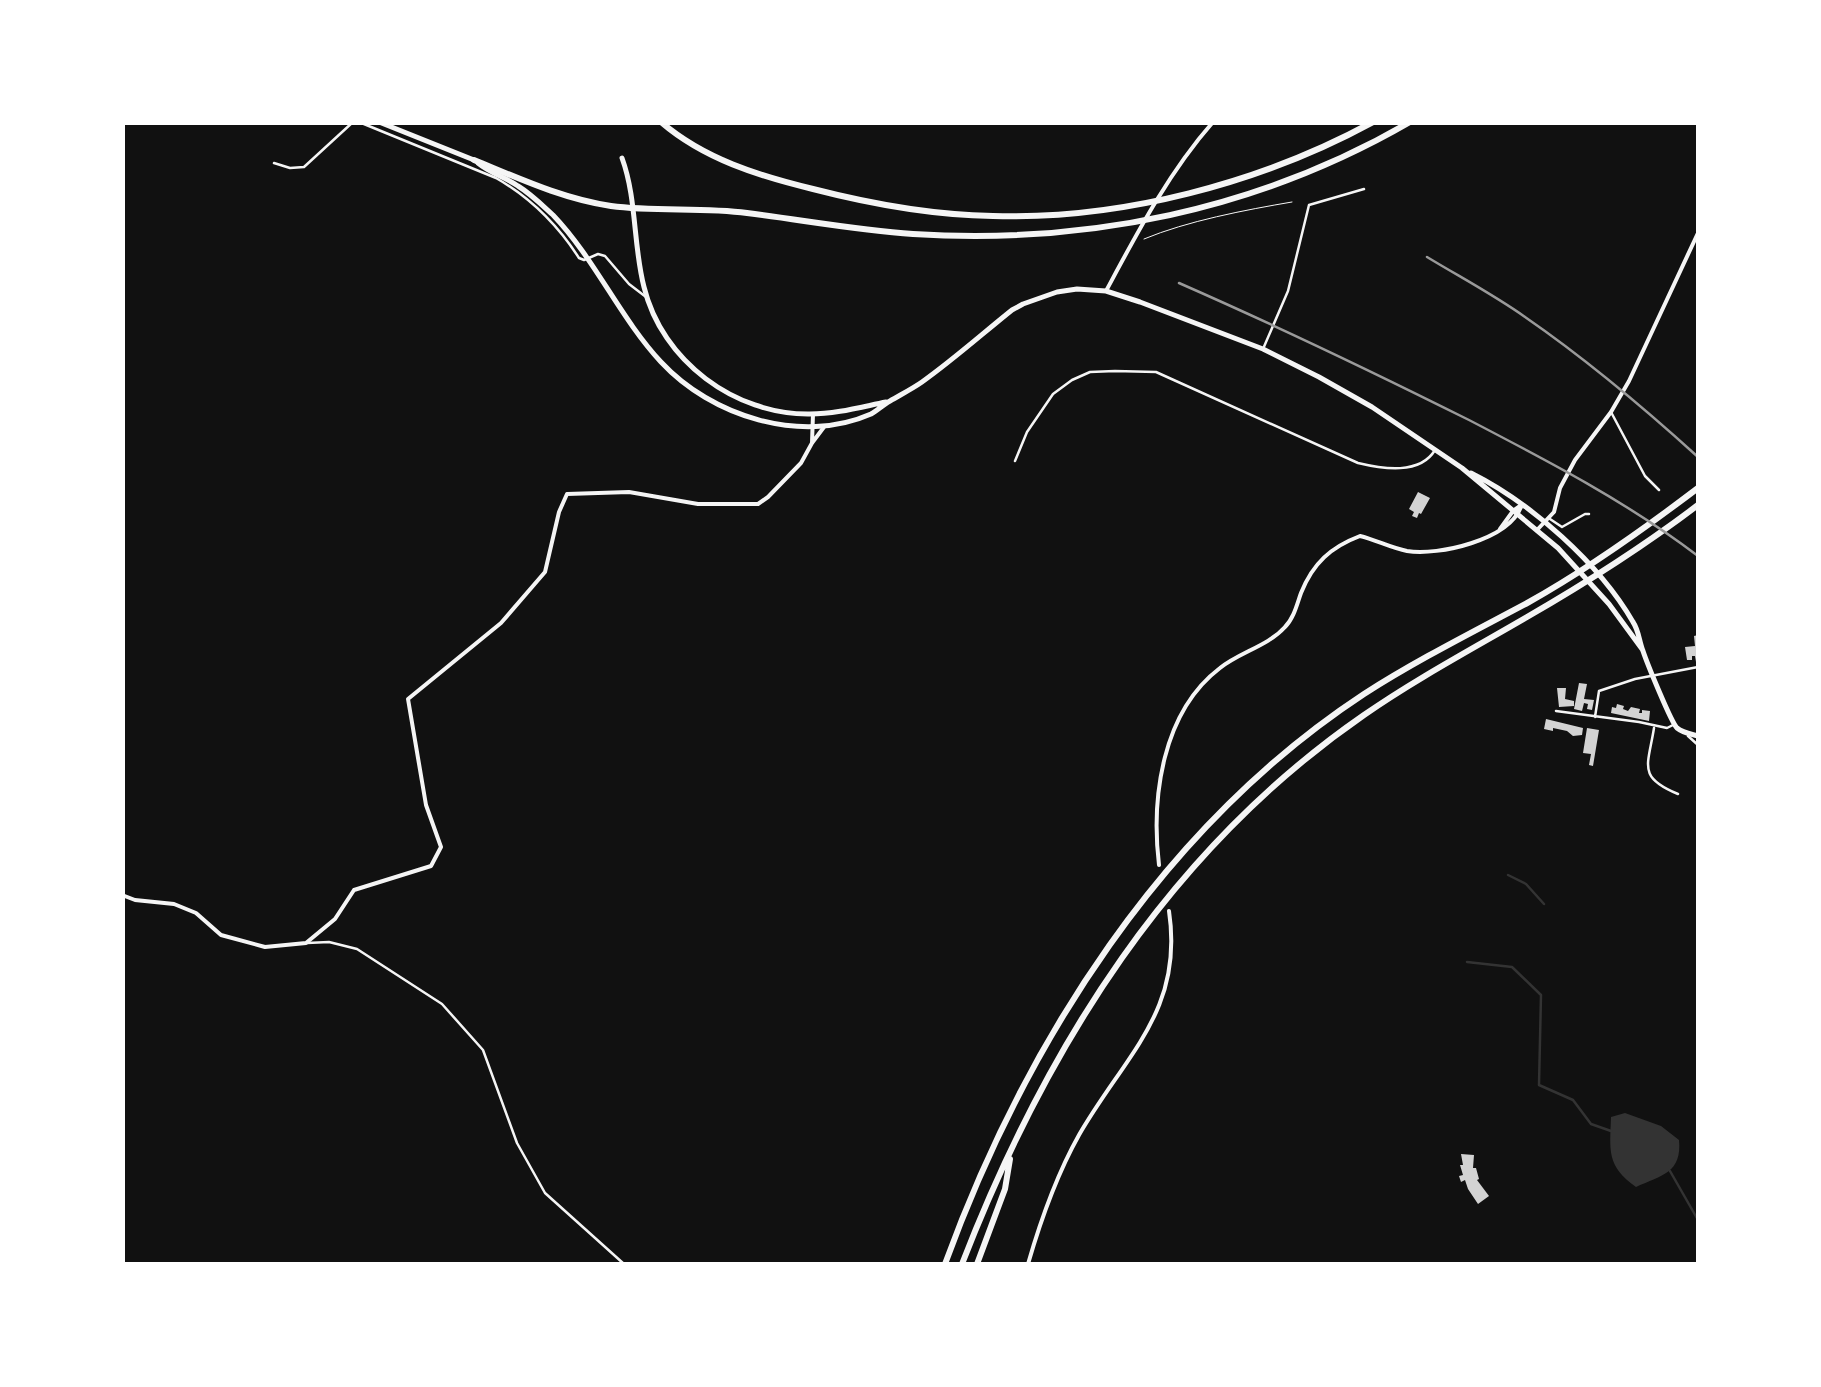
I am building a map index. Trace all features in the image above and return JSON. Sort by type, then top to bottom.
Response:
[{"type":"highway","points":[[662,122],[690,144],[714,156],[793,184],[882,204],[997,217],[1089,212],[1162,200],[1277,166],[1373,122]]},
{"type":"highway","points":[[474,160],[570,197],[628,208],[727,211],[857,229],[992,237],[1070,233],[1165,217],[1252,193],[1332,162],[1410,122]]},
{"type":"highway","points":[[944,1264],[994,1146],[1059,1025],[1135,911],[1206,827],[1274,761],[1339,711],[1409,666],[1575,574],[1698,488]]},
{"type":"highway","points":[[962,1264],[1012,1148],[1063,1051],[1135,939],[1193,866],[1249,808],[1320,746],[1386,700],[1572,591],[1698,505]]},
{"type":"highway","points":[[976,1264],[1005,1189],[1012,1148]]},
{"type":"main road","points":[[379,122],[474,160],[516,184],[561,224],[661,362],[710,400],[748,417],[776,424],[812,426],[863,417],[922,382],[1012,310],[1057,292],[1077,289],[1106,291],[1265,346],[1372,408],[1547,521],[1632,619],[1674,724],[1698,736]]},
{"type":"main road","points":[[622,158],[647,298],[674,348],[707,380],[764,408],[813,414],[889,402]]},
{"type":"main road","points":[[1462,468],[1572,562],[1642,648]]},
{"type":"street","points":[[274,163],[304,167],[356,122],[506,183],[541,210],[579,258],[605,256],[647,298]]},
{"type":"street","points":[[1106,291],[1172,178],[1213,122]]},
{"type":"street","points":[[1265,346],[1288,291],[1309,206],[1364,189]]},
{"type":"street","points":[[1537,530],[1556,506],[1574,460],[1629,381],[1698,233]]},
{"type":"street","points":[[629,284],[641,273]]},
{"type":"street","points":[[1015,460],[1027,432],[1054,394],[1090,372],[1156,372],[1374,467],[1421,465],[1435,450]]},
{"type":"street","points":[[1611,412],[1645,476],[1659,490]]},
{"type":"street","points":[[812,443],[813,414]]},
{"type":"street","points":[[306,943],[335,919],[354,890],[431,866],[441,848],[426,804],[408,699],[500,623],[545,572],[567,494],[630,492],[698,504],[758,504],[801,463],[826,425]]},
{"type":"street","points":[[1500,529],[1522,505]]},
{"type":"street","points":[[1511,524],[1515,513]]},
{"type":"street","points":[[1547,521],[1562,528],[1589,514]]},
{"type":"street","points":[[1159,865],[1155,816],[1160,774],[1187,706],[1219,668],[1286,626],[1322,558],[1360,536],[1404,550],[1434,552],[1468,544],[1511,524],[1530,524]]},
{"type":"street","points":[[1595,716],[1599,691],[1698,667]]},
{"type":"street","points":[[1556,711],[1667,728],[1674,724]]},
{"type":"street","points":[[1654,726],[1648,771],[1658,786],[1678,794]]},
{"type":"street","points":[[1686,733],[1698,744]]},
{"type":"street","points":[[122,894],[136,900],[174,904],[196,914],[221,935],[244,943],[265,947],[329,942],[357,949],[442,1004],[483,1050],[517,1143],[545,1194],[624,1264]]},
{"type":"street","points":[[1028,1264],[1064,1163],[1160,1008],[1171,968],[1169,911]]},
{"type":"path","points":[[1146,238],[1248,209],[1292,202]]},
{"type":"shaded area","points":[[1625,1113],[1661,1126],[1679,1140],[1674,1166],[1636,1187],[1619,1172],[1612,1156],[1611,1117]]},
{"type":"building","points":[[1418,492],[1430,498],[1417,518],[1409,509]]},
{"type":"building","points":[[1698,635],[1698,662],[1695,656],[1687,660],[1685,647],[1695,646],[1694,636]]},
{"type":"building","points":[[1579,683],[1587,684],[1584,699],[1594,700],[1592,710],[1584,703],[1582,711],[1574,709]]},
{"type":"building","points":[[1557,688],[1566,688],[1565,699],[1574,701],[1574,706],[1559,707]]},
{"type":"building","points":[[1617,704],[1628,711],[1631,707],[1640,709],[1639,713],[1650,711],[1649,721],[1611,713]]},
{"type":"building","points":[[1546,719],[1583,728],[1582,735],[1544,729]]},
{"type":"building","points":[[1587,728],[1599,730],[1593,766],[1589,765],[1591,754],[1583,753]]},
{"type":"building","points":[[1461,1154],[1474,1155],[1477,1180],[1489,1196],[1478,1204],[1465,1180],[1461,1182]]},
{"type":"waterway","points":[[1508,875],[1526,884],[1544,904]]},
{"type":"waterway","points":[[1467,962],[1512,967],[1541,995],[1539,1085],[1573,1100],[1591,1124],[1611,1131]]},
{"type":"waterway","points":[[1670,1171],[1698,1220]]},
{"type":"railway","points":[[1427,257],[1548,333],[1698,457]]},
{"type":"railway","points":[[1179,283],[1499,435],[1615,500],[1698,556]]}]
